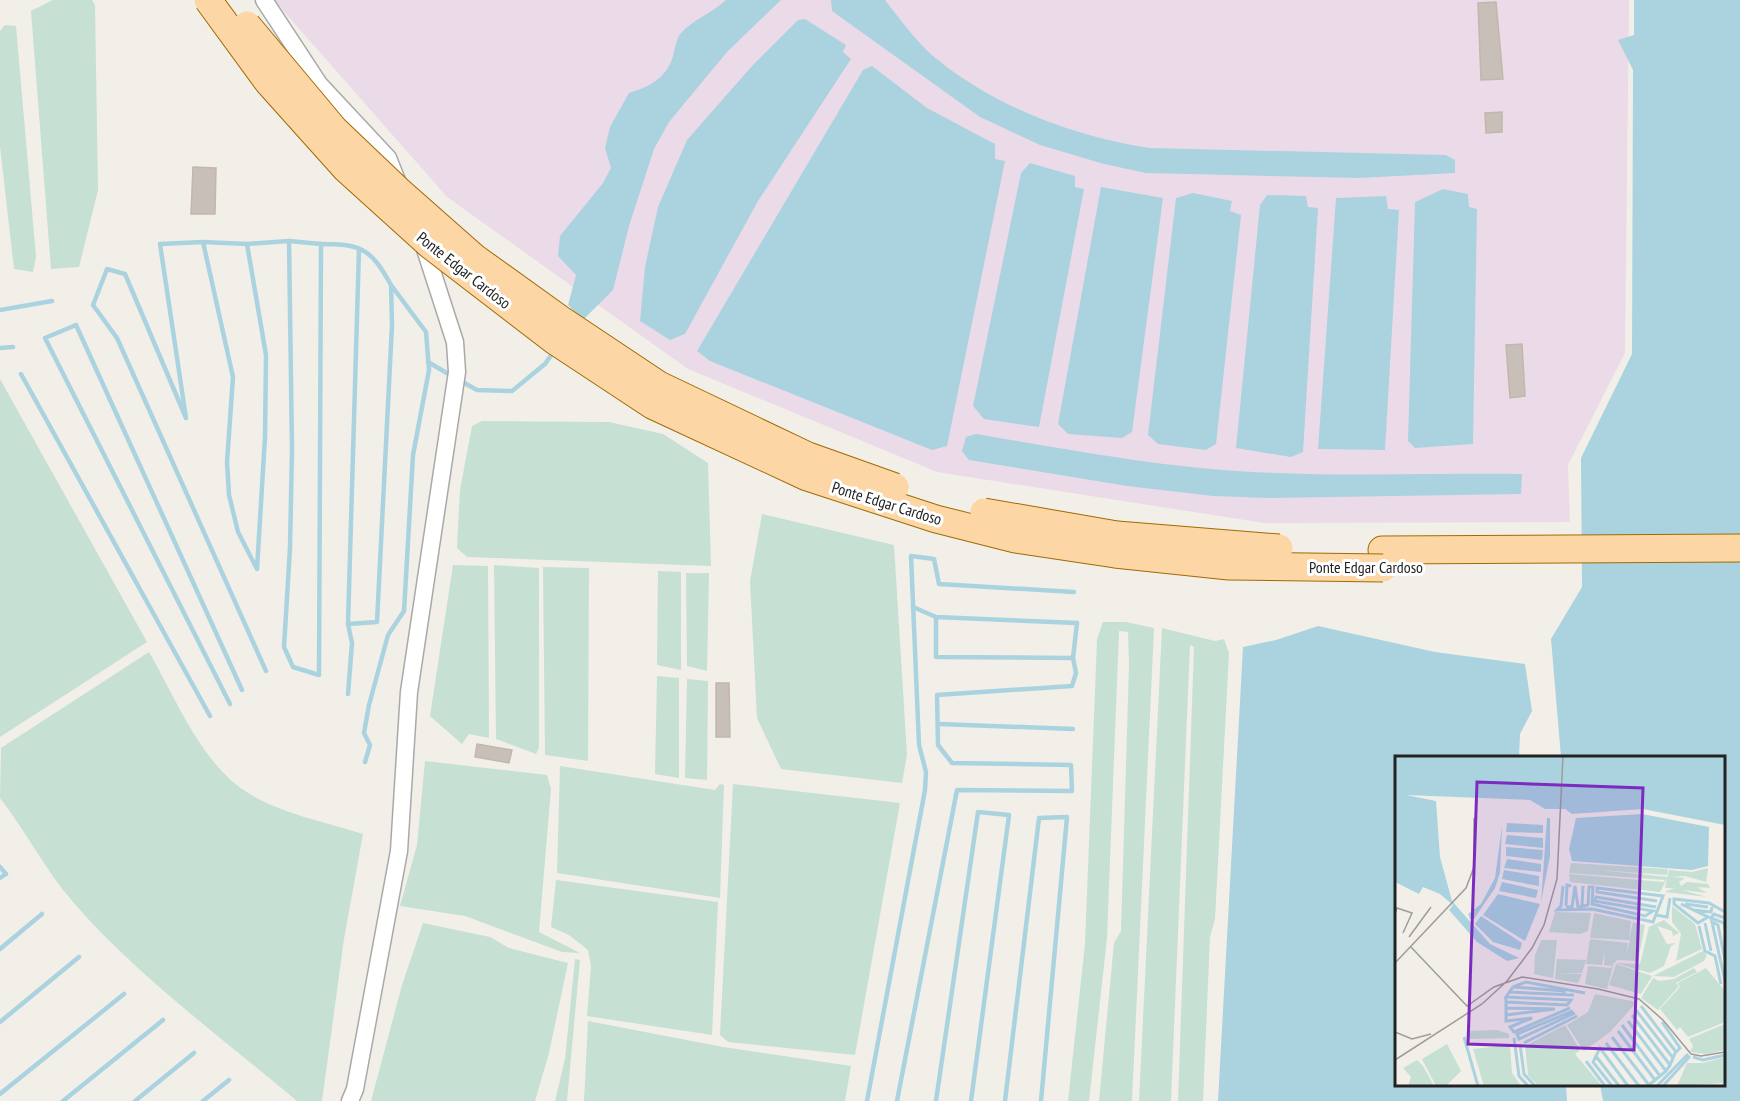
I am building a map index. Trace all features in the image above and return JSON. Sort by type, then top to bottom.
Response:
[{"type":"main road","name":"Ponte Edgar Cardoso","points":[[208,0],[268,82],[346,169],[430,245],[555,341],[652,405],[807,477],[936,519],[1015,539],[1115,555],[1217,565],[1383,568],[1740,567]]},
{"type":"main road","name":"Ponte Edgar Cardoso","points":[[229,0],[251,31],[334,129],[475,258],[560,319],[659,385],[808,456],[934,501],[1019,520],[1128,536],[1263,548],[1740,548]]},
{"type":"street","points":[[264,0],[319,84],[387,158],[432,265],[455,342],[457,372],[409,692],[399,851],[355,1089],[350,1101]]},
{"type":"shaded area","points":[[274,0],[1629,0],[1625,353],[1568,465],[1570,522],[1264,523],[937,472],[688,369],[447,197]]},
{"type":"green space","points":[[53,0],[92,0],[95,5],[98,190],[79,267],[51,269],[31,11]]},
{"type":"green space","points":[[5,25],[16,26],[36,257],[33,272],[14,269],[0,146],[0,31]]},
{"type":"green space","points":[[0,379],[147,642],[0,737]]},
{"type":"green space","points":[[482,421],[609,422],[663,434],[708,463],[711,566],[467,557],[457,548],[460,490],[472,426]]},
{"type":"green space","points":[[762,514],[894,545],[907,755],[902,783],[781,769],[757,718],[750,581]]},
{"type":"green space","points":[[453,565],[488,566],[489,738],[469,734],[462,744],[430,716]]},
{"type":"green space","points":[[494,565],[539,568],[539,747],[536,754],[496,739]]},
{"type":"green space","points":[[543,567],[589,568],[588,761],[545,755]]},
{"type":"green space","points":[[658,571],[681,572],[681,670],[657,665]]},
{"type":"green space","points":[[686,573],[709,573],[707,671],[687,666]]},
{"type":"green space","points":[[1103,622],[1126,622],[1154,628],[1132,1101],[1099,1101],[1114,943],[1121,931],[1129,665],[1128,632],[1119,631],[1107,938],[1089,1101],[1068,1101],[1085,944],[1097,639]]},
{"type":"green space","points":[[1162,628],[1215,641],[1224,639],[1229,653],[1215,919],[1210,937],[1203,1101],[1178,1101],[1194,647],[1190,645],[1171,1101],[1139,1101]]},
{"type":"green space","points":[[149,652],[199,741],[224,773],[238,786],[266,803],[363,834],[344,939],[322,1101],[297,1101],[181,1006],[125,956],[63,890],[0,798],[1,748]]},
{"type":"green space","points":[[657,676],[679,678],[679,778],[655,774]]},
{"type":"green space","points":[[687,679],[708,681],[707,780],[685,778]]},
{"type":"green space","points":[[425,761],[547,775],[551,789],[539,932],[580,953],[562,952],[465,916],[400,906],[417,845]]},
{"type":"green space","points":[[560,766],[715,790],[720,784],[724,785],[720,898],[557,873]]},
{"type":"green space","points":[[733,784],[900,803],[855,1055],[728,1042],[720,1035]]},
{"type":"green space","points":[[556,880],[718,902],[712,1035],[587,1016],[591,966],[588,950],[569,935],[551,927]]},
{"type":"green space","points":[[423,923],[490,937],[509,948],[568,963],[549,1053],[535,1101],[371,1101],[402,985]]},
{"type":"green space","points":[[575,959],[580,960],[567,1101],[555,1101],[565,1059]]},
{"type":"green space","points":[[588,1021],[723,1047],[851,1066],[845,1101],[584,1101]]},
{"type":"water","points":[[726,0],[781,0],[727,52],[669,122],[654,149],[629,226],[613,290],[583,320],[568,305],[576,275],[558,256],[560,236],[603,183],[611,168],[605,148],[610,127],[629,93],[643,88],[662,76],[670,64],[681,33]]},
{"type":"water","points":[[831,0],[885,0],[927,50],[956,74],[1008,104],[1036,117],[1092,136],[1150,148],[1446,155],[1455,160],[1455,173],[1359,178],[1146,173],[1104,164],[1040,145],[980,117],[832,11]]},
{"type":"water","points":[[1634,0],[1740,0],[1740,1101],[1603,1101],[1600,1086],[1725,1086],[1725,756],[1561,756],[1551,639],[1582,587],[1581,458],[1632,354],[1633,70],[1618,40],[1634,35]]},
{"type":"water","points":[[805,19],[846,45],[843,52],[851,59],[758,201],[685,334],[670,340],[640,321],[645,267],[658,207],[687,140],[752,66],[798,20]]},
{"type":"water","points":[[872,66],[927,108],[995,144],[995,159],[1005,161],[947,446],[932,450],[710,361],[697,351],[863,70]]},
{"type":"water","points":[[1030,163],[1075,176],[1075,187],[1084,189],[1039,427],[984,419],[973,406],[1021,173]]},
{"type":"water","points":[[1101,187],[1163,198],[1132,432],[1122,438],[1068,434],[1058,424]]},
{"type":"water","points":[[1443,189],[1468,194],[1469,207],[1477,209],[1473,444],[1415,448],[1408,441],[1415,202]]},
{"type":"water","points":[[1193,193],[1232,201],[1230,211],[1241,215],[1216,444],[1206,450],[1158,444],[1148,435],[1176,198]]},
{"type":"water","points":[[1267,195],[1306,196],[1308,207],[1318,208],[1303,452],[1291,457],[1236,448],[1260,205]]},
{"type":"water","points":[[1386,196],[1388,209],[1399,210],[1385,450],[1318,449],[1336,198]]},
{"type":"water","points":[[976,434],[1122,458],[1250,472],[1522,474],[1521,494],[1268,498],[1213,496],[1127,486],[969,460],[962,451],[966,437]]},
{"type":"water","points":[[1318,626],[1435,652],[1525,664],[1532,711],[1520,734],[1519,756],[1395,756],[1395,1086],[1566,1086],[1567,1101],[1218,1101],[1243,647],[1276,640]]},
{"type":"building","points":[[1496,2],[1503,79],[1481,80],[1478,3]]},
{"type":"building","points":[[1502,112],[1502,132],[1486,133],[1485,113]]},
{"type":"building","points":[[193,167],[216,168],[215,214],[191,214]]},
{"type":"building","points":[[1522,344],[1525,396],[1510,398],[1506,345]]},
{"type":"building","points":[[716,683],[729,683],[730,737],[716,737]]},
{"type":"building","points":[[477,744],[512,750],[509,763],[475,757]]},
{"type":"waterway","points":[[289,241],[292,450],[290,548],[284,647],[293,667],[319,675],[321,244],[346,245],[364,251],[377,263],[391,285]]},
{"type":"waterway","points":[[203,242],[233,377],[227,462],[229,495],[238,532],[257,569],[265,437],[266,355],[247,244],[289,241],[321,244]]},
{"type":"waterway","points":[[247,244],[203,242],[160,244],[186,418],[125,274],[107,269],[93,305],[117,338],[266,671]]},
{"type":"waterway","points":[[348,694],[352,643],[348,624],[359,249]]},
{"type":"waterway","points":[[348,624],[377,622],[392,325],[391,285],[426,332],[429,370],[413,455],[404,611],[388,635],[369,705],[364,733],[370,745],[365,762]]},
{"type":"waterway","points":[[0,310],[52,301]]},
{"type":"waterway","points":[[230,704],[45,338],[76,325],[242,690]]},
{"type":"waterway","points":[[0,348],[13,347]]},
{"type":"waterway","points":[[459,380],[477,390],[512,391],[545,364],[554,351]]},
{"type":"waterway","points":[[428,362],[452,376]]},
{"type":"waterway","points":[[21,374],[210,716]]},
{"type":"waterway","points":[[867,1101],[925,790],[926,772],[919,745],[911,556],[934,559],[939,584],[1074,592]]},
{"type":"waterway","points":[[913,607],[936,617],[1077,623],[1073,658]]},
{"type":"waterway","points":[[897,1101],[957,790],[1072,791],[1071,765],[952,763],[938,745],[937,695],[1072,686],[1076,673],[1073,658],[936,657],[936,617]]},
{"type":"waterway","points":[[939,724],[1073,729]]},
{"type":"waterway","points":[[936,1101],[978,812],[1009,815],[971,1101]]},
{"type":"waterway","points":[[1005,1101],[1039,818],[1067,817],[1041,1101]]},
{"type":"waterway","points":[[0,867],[6,874],[0,878]]},
{"type":"waterway","points":[[0,949],[42,914]]},
{"type":"waterway","points":[[0,1022],[79,957]]},
{"type":"waterway","points":[[0,1094],[124,994]]},
{"type":"waterway","points":[[63,1101],[163,1020]]},
{"type":"waterway","points":[[135,1101],[194,1053]]},
{"type":"waterway","points":[[203,1101],[229,1080]]}]
